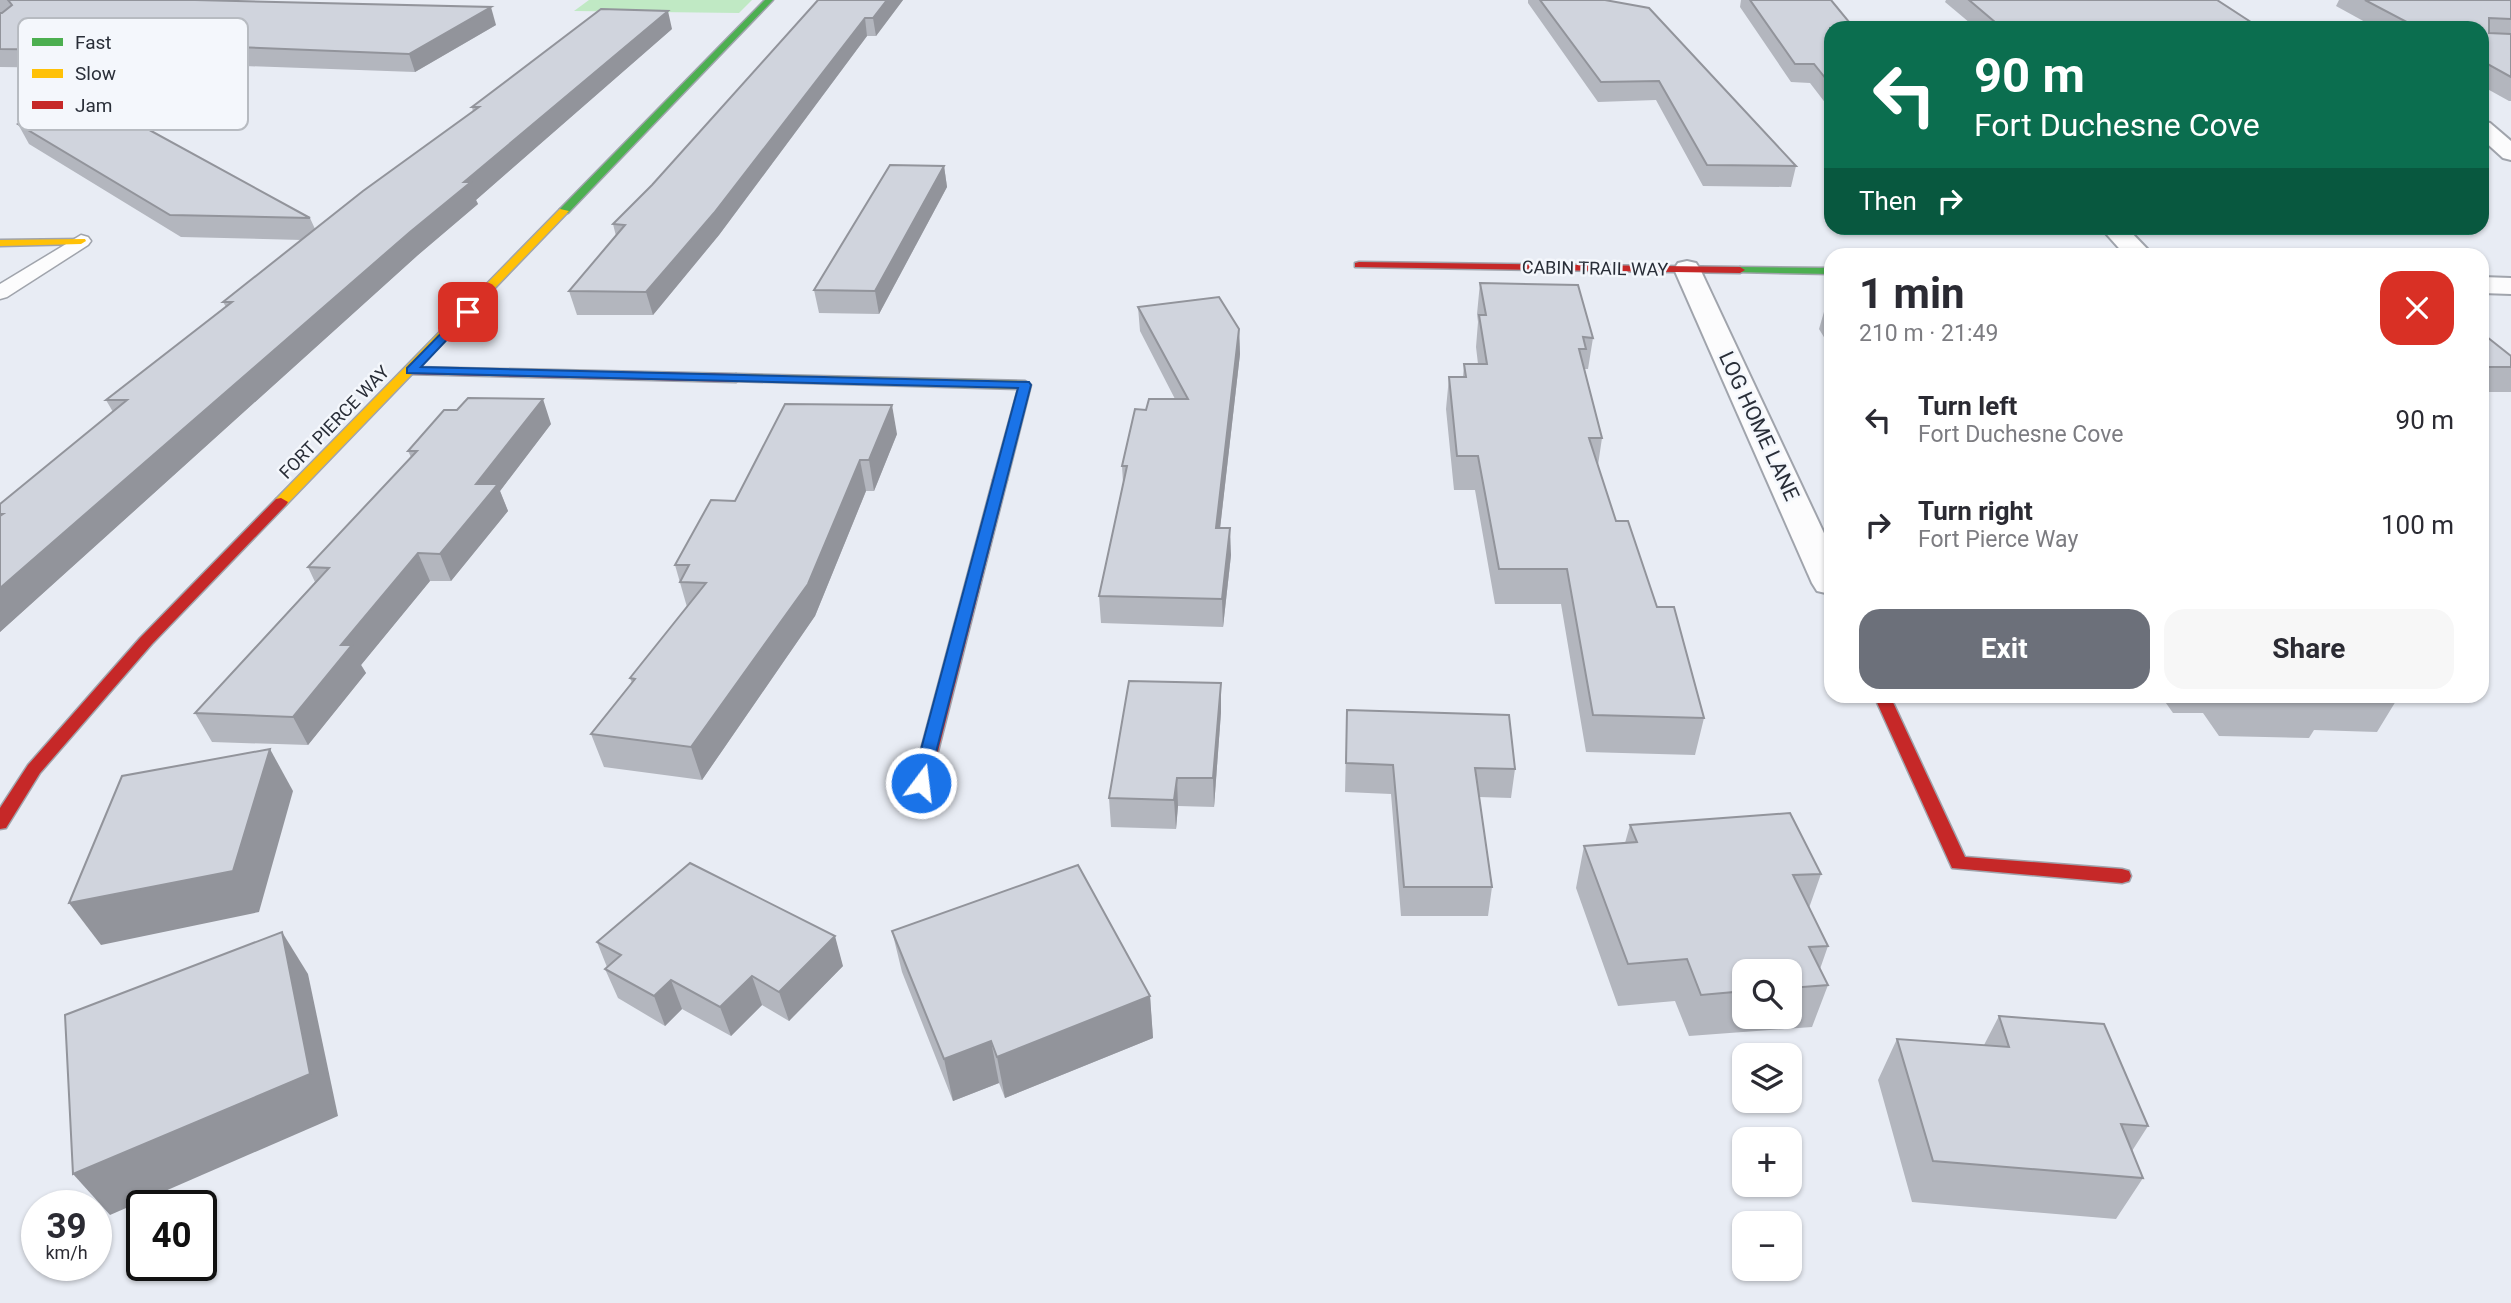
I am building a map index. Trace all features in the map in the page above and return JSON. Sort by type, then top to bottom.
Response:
[{"type":"street","name":"FORT PIERCE WAY","points":[[0,823],[34,769],[146,641],[769,0]]},
{"type":"street","points":[[2489,134],[2511,153]]},
{"type":"street","points":[[2120,235],[2133,248]]},
{"type":"street","points":[[0,243],[81,241]]},
{"type":"street","name":"CABIN TRAIL WAY","points":[[1359,264],[1824,271]]},
{"type":"street","name":"LOG HOME LANE","points":[[1687,269],[1824,570]]},
{"type":"street","points":[[2489,285],[2511,285]]},
{"type":"street","points":[[411,370],[1025,385],[921,783]]},
{"type":"street","points":[[1885,703],[1959,863],[2122,876]]},
{"type":"lane","points":[[0,293],[81,241]]},
{"type":"green space","points":[[589,0],[752,0],[739,13],[574,11]]},
{"type":"building","points":[[8,0],[195,0],[491,7],[409,54],[248,47],[248,18],[18,18],[18,49],[0,49],[0,13],[12,5]]},
{"type":"building","points":[[818,0],[887,0],[873,18],[865,18],[714,213],[646,292],[569,291],[625,225],[613,224],[652,185]]},
{"type":"building","points":[[1540,0],[1605,0],[1649,8],[1796,166],[1707,165],[1659,81],[1601,82]]},
{"type":"building","points":[[1750,0],[1831,0],[1848,21],[1824,21],[1824,76],[1814,64],[1795,64]]},
{"type":"building","points":[[1969,0],[2217,0],[2249,21],[1994,21]]},
{"type":"building","points":[[2365,0],[2511,0],[2511,19],[2405,21]]},
{"type":"building","points":[[601,9],[668,11],[464,182],[471,182],[0,588],[0,516],[3,514],[0,514],[0,504],[127,400],[106,400],[232,302],[223,302],[363,191],[479,107],[472,107]]},
{"type":"building","points":[[2489,33],[2511,34],[2511,77],[2489,65]]},
{"type":"building","points":[[28,130],[149,130],[310,218],[170,215]]},
{"type":"building","points":[[890,165],[944,166],[875,291],[814,290]]},
{"type":"building","points":[[1480,283],[1578,285],[1593,338],[1583,337],[1586,349],[1579,349],[1602,438],[1589,438],[1616,521],[1628,521],[1657,607],[1674,607],[1704,718],[1593,715],[1567,569],[1499,569],[1478,456],[1457,456],[1449,377],[1466,377],[1464,364],[1487,364],[1479,315],[1486,315]]},
{"type":"building","points":[[1219,297],[1239,329],[1216,528],[1230,528],[1222,599],[1099,596],[1127,466],[1122,466],[1135,409],[1146,410],[1149,399],[1188,399],[1138,307]]},
{"type":"building","points":[[2489,339],[2511,356],[2511,367],[2489,367]]},
{"type":"building","points":[[468,398],[543,399],[476,484],[498,484],[440,554],[418,553],[341,645],[352,645],[293,717],[195,713],[329,568],[308,567],[417,451],[408,451],[444,410],[457,410]]},
{"type":"building","points":[[785,404],[892,405],[869,460],[860,460],[808,584],[691,747],[591,734],[635,679],[630,678],[706,583],[680,582],[689,565],[675,565],[711,500],[735,501]]},
{"type":"building","points":[[1129,681],[1221,683],[1213,778],[1177,778],[1174,800],[1109,798]]},
{"type":"building","points":[[1347,710],[1509,715],[1515,769],[1475,768],[1492,887],[1404,887],[1393,765],[1346,763]]},
{"type":"building","points":[[270,749],[233,871],[69,903],[122,776]]},
{"type":"building","points":[[1790,813],[1821,874],[1793,875],[1828,946],[1809,947],[1828,985],[1802,987],[1802,959],[1732,959],[1732,992],[1701,995],[1687,959],[1628,964],[1584,846],[1637,842],[1630,825]]},
{"type":"building","points":[[690,863],[835,936],[779,992],[752,976],[720,1007],[671,980],[654,996],[605,969],[621,955],[597,942]]},
{"type":"building","points":[[1078,865],[1150,996],[997,1057],[991,1041],[944,1059],[892,931]]},
{"type":"building","points":[[282,932],[310,1074],[73,1174],[65,1015]]},
{"type":"building","points":[[1999,1016],[2104,1024],[2148,1126],[2121,1124],[2143,1178],[1933,1161],[1897,1039],[2009,1047]]},
{"type":"traffic: fast","points":[[564,211],[769,0]]},
{"type":"traffic: fast","points":[[1740,270],[1824,271]]},
{"type":"traffic: slow","points":[[281,502],[564,211]]},
{"type":"traffic: slow","points":[[0,243],[81,241]]},
{"type":"traffic: slow","points":[[736,378],[1025,385],[1000,480]]},
{"type":"traffic: jam","points":[[1359,265],[1740,270]]},
{"type":"traffic: jam","points":[[411,371],[736,378]]},
{"type":"traffic: jam","points":[[921,783],[1000,480]]},
{"type":"traffic: jam","points":[[0,823],[34,769],[146,641],[281,502]]},
{"type":"traffic: jam","points":[[1885,703],[1959,863],[2122,876]]},
{"type":"route","points":[[468,312],[411,370],[1025,385],[921,783]]}]
